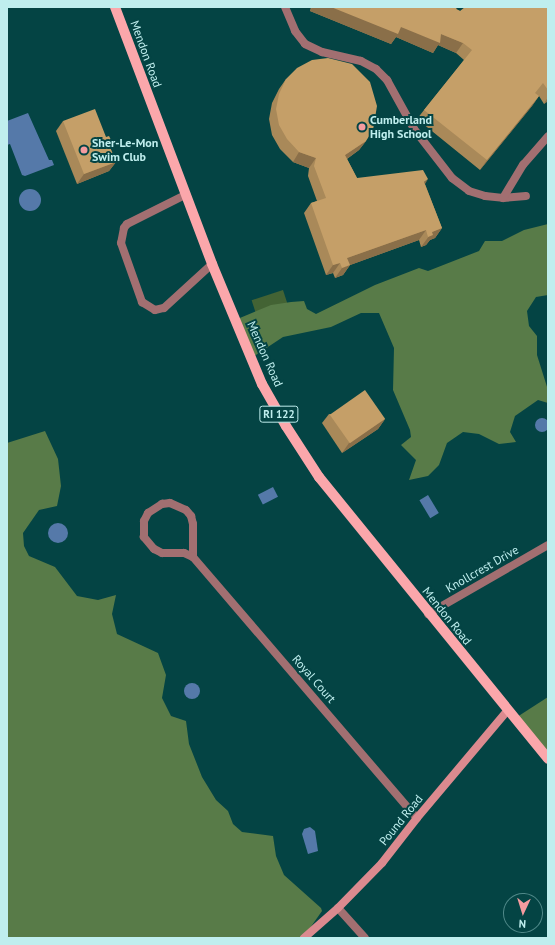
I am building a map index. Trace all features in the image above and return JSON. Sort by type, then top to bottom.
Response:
[{"type":"main road","name":"Mendon Road","points":[[115,7],[212,264],[262,384],[294,440],[319,477],[428,614],[548,759]]},
{"type":"street","points":[[285,7],[295,32],[305,44],[322,52],[360,61],[376,69],[387,80],[414,129],[452,178],[469,191],[503,198],[526,196]]},
{"type":"street","points":[[503,198],[523,165],[548,136]]},
{"type":"street","points":[[185,195],[134,220],[124,228],[122,243],[142,302],[155,310],[164,308],[212,264]]},
{"type":"street","points":[[170,503],[186,510],[193,524],[193,557],[184,553],[162,553],[148,544],[144,532],[144,520],[154,508],[170,503]]},
{"type":"street","name":"Knollcrest Drive","points":[[428,614],[548,546]]},
{"type":"street","name":"Royal Court","points":[[193,557],[417,818]]},
{"type":"street","name":"Pound Road","points":[[304,938],[338,908],[382,863],[417,818],[508,710]]},
{"type":"street","points":[[338,908],[365,938]]},
{"type":"green space","points":[[548,224],[548,295],[536,297],[527,311],[529,326],[537,336],[537,355],[548,390],[548,403],[538,400],[515,416],[510,432],[516,442],[499,444],[479,434],[463,432],[447,443],[439,465],[428,476],[409,480],[416,460],[401,445],[411,437],[410,430],[393,390],[394,348],[379,313],[361,313],[331,327],[283,337],[253,357],[235,320],[271,305],[304,301],[307,309],[316,314],[375,285],[419,268],[428,271],[479,251],[485,241],[502,241],[524,230]]},
{"type":"green space","points":[[283,290],[294,324],[263,334],[252,300]]},
{"type":"green space","points":[[45,431],[58,459],[61,486],[57,506],[39,510],[23,533],[24,546],[29,556],[55,567],[77,596],[98,600],[116,595],[112,614],[117,634],[158,653],[166,675],[162,698],[171,716],[186,721],[189,744],[202,777],[216,800],[228,811],[233,824],[242,832],[273,836],[276,856],[284,875],[321,908],[322,911],[303,938],[7,938],[7,443]]},
{"type":"green space","points":[[548,697],[548,754],[517,717]]},
{"type":"water","points":[[28,113],[49,160],[52,160],[54,165],[25,176],[22,175],[10,144],[7,145],[7,121]]},
{"type":"water","points":[[30,189],[38,192],[41,200],[38,208],[30,211],[22,208],[19,200],[22,192]]},
{"type":"water","points":[[539,418],[545,418],[549,422],[549,428],[545,432],[539,432],[535,428],[535,422]]},
{"type":"water","points":[[273,487],[278,497],[263,505],[258,495]]},
{"type":"water","points":[[428,495],[439,513],[430,518],[419,500]]},
{"type":"water","points":[[58,523],[65,526],[68,533],[65,540],[58,543],[51,540],[48,533],[51,526]]},
{"type":"water","points":[[189,683],[195,683],[200,688],[198,697],[195,699],[189,699],[184,694],[184,688]]},
{"type":"water","points":[[310,827],[315,831],[318,851],[308,854],[302,834],[304,829]]},
{"type":"building","name":"Cumberland High School","points":[[331,7],[457,7],[456,9],[460,11],[465,7],[548,7],[548,90],[543,83],[535,93],[539,96],[487,160],[424,110],[472,50],[463,43],[441,34],[440,43],[401,27],[398,34]]},
{"type":"building","points":[[328,58],[352,64],[370,82],[377,106],[373,130],[366,141],[345,155],[357,178],[423,170],[428,179],[424,182],[442,228],[432,232],[433,235],[428,237],[426,230],[347,258],[350,265],[342,268],[340,263],[333,265],[311,203],[326,198],[314,166],[316,158],[299,152],[287,139],[279,125],[276,109],[279,94],[286,79],[297,68],[312,60]]},
{"type":"building","name":"Sher-Le-Mon Swim Club","points":[[95,109],[106,137],[109,136],[113,144],[109,145],[116,162],[84,174],[63,121]]},
{"type":"building","points":[[365,390],[385,419],[350,443],[330,415]]},
{"type":"place","name":"Cumberland High School","points":[[362,127]]},
{"type":"place","name":"Sher-Le-Mon Swim Club","points":[[84,150]]}]
